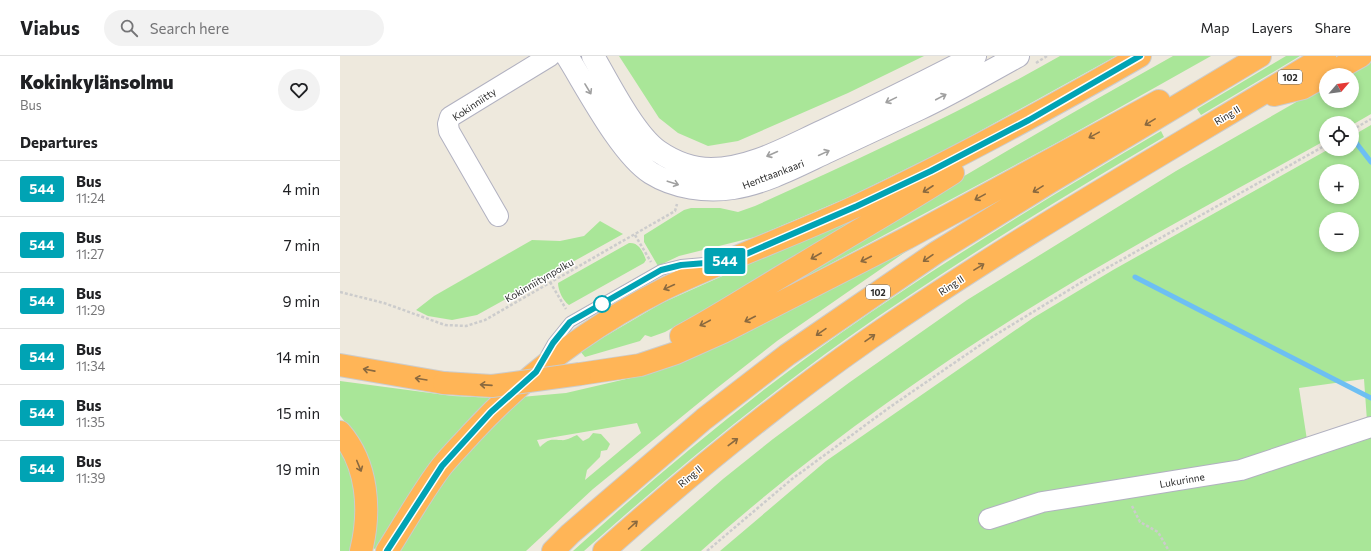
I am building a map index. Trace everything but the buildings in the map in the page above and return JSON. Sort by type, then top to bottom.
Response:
[{"type":"highway","points":[[387,551],[442,466],[491,412],[536,372],[596,326],[663,290],[931,171],[1029,120],[1140,56]]},
{"type":"highway","name":"102","points":[[553,551],[570,534],[704,419],[787,355],[937,252],[1260,56]]},
{"type":"highway","name":"Ring II","points":[[604,551],[727,446],[868,340],[1058,216],[1325,56]]},
{"type":"highway","points":[[1339,68],[1361,56]]},
{"type":"highway","points":[[340,365],[444,382],[492,386],[580,374],[609,368],[640,365],[676,353],[723,332],[907,238],[1150,104],[1231,73]]},
{"type":"highway","points":[[1255,99],[1303,88],[1319,79]]},
{"type":"highway","points":[[609,368],[670,342],[718,316],[800,265],[899,208],[975,159],[1029,120]]},
{"type":"highway","points":[[340,432],[353,452],[362,474],[367,497],[366,521],[361,551]]},
{"type":"main road","name":"Henttaankaari","points":[[567,56],[608,123],[631,154],[651,173],[682,186],[710,190],[734,188],[766,178],[920,108],[1018,56]]},
{"type":"main road","name":"Henttaankaari","points":[[593,56],[643,136],[656,150],[676,162],[694,167],[712,169],[737,166],[760,159],[891,100],[975,56]]},
{"type":"street","name":"Kokinniitty","points":[[498,216],[449,131],[448,124],[450,118],[550,56]]},
{"type":"street","name":"Lukurinne","points":[[989,519],[1042,502],[1131,489],[1241,470],[1371,427]]},
{"type":"path","points":[[1359,126],[1371,119]]},
{"type":"path","points":[[706,551],[792,480],[890,407],[992,337],[1082,282],[1319,149]]},
{"type":"path","name":"Kokinniitynpolku","points":[[340,292],[384,303],[445,325],[466,326],[485,320],[675,211],[682,186]]},
{"type":"path","points":[[635,235],[651,263]]},
{"type":"path","points":[[550,282],[568,312]]},
{"type":"path","points":[[1131,489],[1132,509],[1140,522],[1158,532],[1169,551]]},
{"type":"green space","points":[[619,56],[924,56],[848,93],[738,141],[708,146],[678,133],[659,118]]},
{"type":"green space","points":[[1060,56],[1116,56],[953,146],[849,197],[755,237],[679,256],[658,266],[644,242],[644,235],[684,210],[691,208],[720,208],[738,212],[755,206],[948,116]]},
{"type":"green space","points":[[1173,56],[1211,56],[1060,141],[772,295],[771,291],[871,231]]},
{"type":"green space","points":[[1286,56],[1300,56],[1201,115],[1197,109]]},
{"type":"green space","points":[[1371,62],[1371,114],[1359,121],[1359,116],[1319,116],[1319,144],[1083,276],[983,338],[885,404],[837,439],[791,475],[701,551],[640,551],[723,479],[773,439],[850,382],[967,300],[1176,171],[1319,89],[1319,108],[1359,108],[1359,68]]},
{"type":"green space","points":[[1371,125],[1371,551],[720,551],[826,461],[1033,318],[1113,270],[1319,155],[1319,156],[1359,156],[1359,132]],"holes":[[[1364,379],[1367,421],[1307,440],[1299,388]]]},
{"type":"green space","points":[[1161,131],[1164,137],[1003,235],[846,339],[778,389],[712,441],[584,551],[573,551],[737,411],[771,384],[841,333],[919,280],[999,229]]},
{"type":"green space","points":[[870,208],[870,210],[725,299],[665,332],[651,337],[645,335],[640,341],[585,357],[580,351],[662,303]]},
{"type":"green space","points":[[600,221],[623,234],[477,315],[452,320],[428,316],[416,310],[434,296],[532,240],[560,241],[584,236]]},
{"type":"green space","points":[[629,243],[635,244],[640,248],[646,260],[644,263],[569,305],[565,301],[561,295],[558,283]]},
{"type":"green space","points":[[914,246],[777,341],[717,388],[593,489],[526,551],[396,551],[429,499],[471,447],[521,397],[566,393],[639,376]],"holes":[[[637,423],[641,433],[585,480],[587,470],[600,457],[601,451],[607,450],[610,444],[601,434],[593,433],[589,438],[583,441],[577,435],[565,440],[550,440],[540,447],[537,440]]]},
{"type":"green space","points":[[340,381],[453,396],[495,398],[398,514],[375,549],[371,547],[377,506],[375,480],[367,455],[360,442],[340,415]]},
{"type":"green space","points":[[340,448],[354,479],[357,501],[351,551],[340,551]]},
{"type":"waterway","points":[[1359,147],[1371,162]]},
{"type":"waterway","points":[[1135,277],[1371,398]]},
{"type":"bus line","name":"544","points":[[387,551],[442,466],[491,412],[536,372],[553,343],[570,322],[661,270],[681,265],[730,261],[857,206],[931,171],[1029,120],[1140,56]]}]
